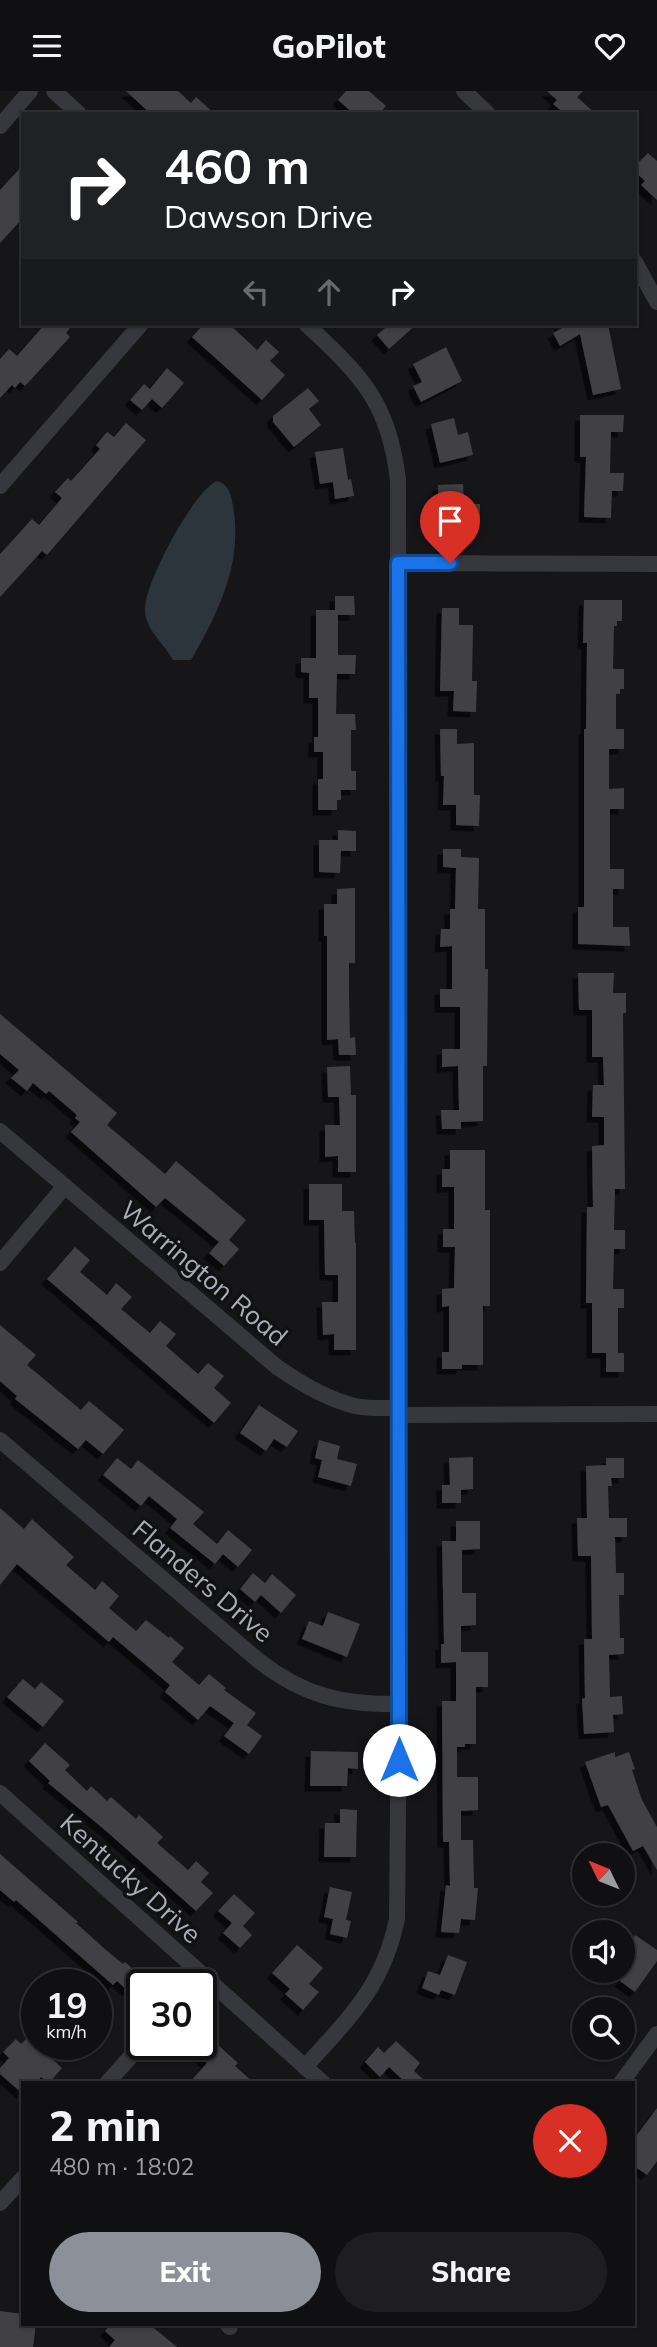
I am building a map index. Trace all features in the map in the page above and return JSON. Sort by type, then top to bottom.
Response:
[{"type":"street","points":[[0,126],[30,91]]},
{"type":"street","points":[[54,91],[77,112]]},
{"type":"street","points":[[464,91],[486,112]]},
{"type":"street","points":[[637,266],[657,302]]},
{"type":"street","points":[[0,486],[139,326]]},
{"type":"street","points":[[305,2067],[365,1999],[384,1965],[393,1939],[399,1899],[398,480],[391,440],[369,390],[353,369],[308,326]]},
{"type":"street","points":[[398,563],[657,564]]},
{"type":"street","name":"Warrington Road","points":[[0,1131],[242,1338],[314,1390],[355,1406],[398,1411],[657,1413]]},
{"type":"street","points":[[0,1263],[65,1187]]},
{"type":"street","name":"Flanders Drive","points":[[0,1440],[270,1669],[298,1687],[323,1696],[367,1705],[399,1705]]},
{"type":"street","name":"Kentucky Drive","points":[[0,1793],[188,1969]]},
{"type":"street","name":"Kentucky Drive","points":[[217,1994],[321,2081]]},
{"type":"street","points":[[622,2081],[657,2034]]},
{"type":"street","points":[[109,2081],[128,2060]]},
{"type":"street","points":[[0,2203],[21,2180]]},
{"type":"shaded area","points":[[217,481],[227,487],[233,506],[235,547],[231,567],[219,605],[191,660],[173,660],[148,623],[145,608],[147,596],[162,559],[184,519],[207,488]]},
{"type":"building","points":[[126,91],[178,91],[191,103],[196,97],[213,112],[149,112]]},
{"type":"building","points":[[346,91],[369,91],[386,106],[381,112],[352,112],[338,100]]},
{"type":"building","points":[[547,91],[583,91],[577,97],[594,112],[563,112],[553,104],[557,100]]},
{"type":"building","points":[[648,153],[657,161],[657,200],[641,185],[645,181],[637,174],[637,164]]},
{"type":"building","points":[[21,167],[21,220],[0,243],[0,190]]},
{"type":"building","points":[[43,326],[71,326],[66,333],[70,337],[25,386],[20,382],[15,388],[12,385],[0,398],[0,359],[9,349],[17,356]]},
{"type":"building","points":[[202,326],[231,326],[257,350],[266,340],[279,352],[270,361],[285,375],[262,400],[192,337]]},
{"type":"building","points":[[388,326],[415,326],[389,349],[377,335]]},
{"type":"building","points":[[560,326],[608,326],[621,389],[593,395],[580,334],[560,346],[553,333],[562,328]]},
{"type":"building","points":[[446,347],[462,381],[421,402],[413,386],[422,382],[413,364]]},
{"type":"building","points":[[167,368],[184,383],[162,408],[152,399],[142,410],[130,400],[144,384],[150,389]]},
{"type":"building","points":[[308,388],[319,401],[309,409],[321,425],[294,447],[273,422],[273,416]]},
{"type":"building","points":[[580,415],[624,415],[623,432],[611,432],[610,473],[624,473],[623,491],[612,491],[611,518],[584,517],[586,457],[580,457]]},
{"type":"building","points":[[454,418],[458,435],[468,432],[473,455],[440,463],[431,424]]},
{"type":"building","points":[[126,423],[146,440],[47,555],[42,551],[0,597],[0,554],[32,519],[39,525],[62,498],[55,492],[68,478],[71,481],[100,449],[96,445],[107,432],[114,437]]},
{"type":"building","points":[[343,448],[348,480],[351,479],[354,496],[335,499],[333,482],[320,484],[315,452]]},
{"type":"building","points":[[463,484],[464,504],[480,504],[480,522],[439,523],[438,485]]},
{"type":"building","points":[[335,596],[354,596],[355,615],[338,615],[338,655],[356,655],[355,674],[337,674],[336,714],[355,714],[356,730],[351,730],[351,771],[356,771],[356,790],[341,790],[337,810],[318,810],[318,779],[323,779],[323,752],[314,752],[314,737],[318,737],[318,698],[309,698],[309,673],[301,672],[301,658],[316,658],[316,610],[335,610]]},
{"type":"building","points":[[584,600],[622,600],[622,621],[617,621],[617,626],[614,626],[613,669],[624,669],[624,689],[620,689],[620,694],[616,694],[616,729],[624,729],[624,749],[609,749],[609,789],[624,788],[624,809],[610,809],[610,869],[624,869],[624,889],[613,889],[613,927],[629,927],[630,946],[578,944],[578,907],[584,907],[587,643],[583,643]]},
{"type":"building","points":[[442,608],[459,608],[459,625],[473,625],[472,681],[477,681],[476,712],[453,711],[454,691],[440,691]]},
{"type":"building","points":[[440,729],[457,729],[457,744],[474,743],[474,795],[480,795],[479,826],[456,825],[456,805],[443,805],[444,776],[441,776]]},
{"type":"building","points":[[338,830],[356,831],[356,851],[341,851],[340,873],[319,872],[319,840],[338,840]]},
{"type":"building","points":[[443,849],[461,849],[461,857],[479,858],[478,909],[485,909],[485,969],[488,969],[487,1066],[483,1066],[483,1121],[461,1122],[461,1129],[442,1129],[441,1110],[459,1110],[458,1066],[442,1067],[442,1049],[460,1049],[460,1007],[440,1007],[440,989],[452,989],[452,946],[440,947],[441,929],[450,929],[450,909],[455,909],[456,868],[443,867]]},
{"type":"building","points":[[355,888],[355,963],[349,963],[349,993],[350,1038],[355,1037],[356,1055],[339,1055],[338,1039],[327,1040],[327,936],[324,936],[324,904],[337,904],[337,889]]},
{"type":"building","points":[[578,973],[614,973],[613,993],[626,993],[626,1013],[623,1013],[625,1189],[615,1189],[614,1230],[625,1230],[625,1249],[614,1249],[613,1289],[624,1289],[624,1308],[618,1308],[618,1353],[592,1353],[592,1303],[586,1303],[587,1207],[593,1207],[592,1146],[604,1145],[604,1117],[592,1117],[593,1085],[604,1085],[603,1057],[592,1057],[592,1010],[579,1010]]},
{"type":"building","points":[[0,1014],[117,1113],[107,1125],[165,1174],[176,1161],[246,1220],[229,1240],[239,1249],[224,1266],[209,1253],[219,1242],[165,1198],[156,1207],[71,1132],[80,1122],[75,1118],[77,1115],[49,1091],[46,1094],[33,1083],[27,1091],[11,1078],[19,1070],[0,1054]]},
{"type":"building","points":[[350,1066],[351,1095],[356,1095],[356,1172],[338,1172],[338,1156],[325,1157],[325,1125],[340,1125],[339,1097],[328,1097],[327,1067]]},
{"type":"building","points":[[450,1150],[485,1150],[485,1210],[490,1210],[490,1306],[483,1306],[483,1365],[462,1365],[462,1369],[442,1369],[442,1352],[449,1352],[449,1306],[442,1307],[442,1289],[454,1288],[455,1247],[443,1247],[443,1229],[454,1229],[454,1187],[442,1187],[442,1169],[450,1169]]},
{"type":"building","points":[[309,1184],[342,1184],[342,1211],[354,1211],[356,1350],[334,1350],[334,1334],[323,1335],[322,1302],[338,1302],[338,1275],[325,1275],[324,1220],[309,1220]]},
{"type":"building","points":[[75,1247],[90,1260],[80,1272],[107,1295],[116,1283],[132,1297],[121,1309],[150,1333],[160,1321],[176,1334],[166,1346],[198,1374],[208,1363],[224,1376],[214,1388],[231,1403],[214,1423],[47,1279]]},
{"type":"building","points":[[0,1325],[36,1355],[27,1365],[81,1410],[89,1401],[124,1430],[103,1454],[86,1440],[78,1449],[15,1399],[17,1396],[0,1381]]},
{"type":"building","points":[[606,1353],[624,1353],[624,1372],[606,1372]]},
{"type":"building","points":[[259,1405],[298,1431],[287,1447],[274,1439],[266,1451],[240,1433]]},
{"type":"building","points":[[319,1440],[340,1446],[337,1459],[357,1464],[351,1486],[318,1477],[322,1460],[315,1458]]},
{"type":"building","points":[[473,1457],[473,1489],[461,1490],[461,1503],[442,1503],[442,1485],[450,1485],[449,1458]]},
{"type":"building","points":[[117,1458],[131,1469],[138,1460],[204,1512],[193,1524],[217,1544],[228,1530],[252,1550],[238,1567],[223,1554],[215,1564],[170,1528],[177,1519],[149,1496],[141,1506],[103,1475]]},
{"type":"building","points":[[606,1458],[624,1458],[624,1478],[611,1478],[612,1486],[608,1486],[609,1518],[627,1518],[627,1537],[615,1537],[616,1573],[624,1573],[624,1595],[619,1595],[620,1638],[624,1638],[624,1654],[609,1655],[610,1697],[622,1696],[623,1714],[613,1715],[614,1732],[584,1734],[584,1639],[592,1639],[591,1556],[578,1556],[577,1518],[587,1518],[586,1466],[606,1465]]},
{"type":"building","points":[[0,1508],[24,1529],[32,1519],[74,1557],[66,1565],[95,1590],[102,1581],[119,1596],[109,1608],[136,1631],[146,1620],[184,1648],[172,1662],[199,1685],[209,1674],[226,1688],[224,1690],[256,1713],[247,1725],[262,1736],[249,1754],[224,1736],[234,1723],[210,1706],[198,1720],[165,1692],[170,1685],[113,1637],[109,1642],[17,1564],[0,1585]]},
{"type":"building","points":[[456,1521],[480,1521],[480,1549],[462,1550],[462,1593],[476,1593],[476,1625],[461,1626],[461,1652],[488,1652],[488,1687],[476,1687],[476,1744],[457,1747],[457,1777],[478,1777],[478,1810],[461,1811],[461,1840],[473,1840],[474,1888],[478,1888],[475,1920],[461,1919],[459,1933],[441,1932],[446,1885],[450,1886],[449,1842],[443,1842],[442,1701],[456,1701],[456,1662],[441,1663],[441,1644],[444,1644],[442,1541],[456,1541]]},
{"type":"building","points":[[253,1573],[265,1583],[272,1574],[296,1595],[281,1613],[261,1595],[255,1602],[240,1589]]},
{"type":"building","points":[[328,1612],[360,1624],[347,1657],[302,1639],[309,1621],[323,1626]]},
{"type":"building","points":[[23,1679],[35,1689],[41,1682],[64,1701],[43,1727],[7,1697]]},
{"type":"building","points":[[45,1743],[70,1765],[65,1770],[87,1791],[91,1786],[107,1801],[111,1797],[136,1819],[139,1815],[163,1837],[157,1843],[188,1870],[196,1861],[209,1873],[201,1882],[213,1893],[196,1911],[48,1783],[50,1781],[29,1761]]},
{"type":"building","points":[[311,1751],[358,1752],[358,1769],[348,1768],[347,1786],[310,1786]]},
{"type":"building","points":[[615,1752],[615,1757],[629,1752],[642,1800],[657,1827],[657,1870],[643,1846],[635,1850],[635,1843],[629,1843],[608,1805],[601,1807],[585,1762]]},
{"type":"building","points":[[340,1809],[357,1810],[356,1857],[324,1857],[325,1823],[340,1823]]},
{"type":"building","points":[[0,1854],[106,1950],[133,1969],[126,1969],[126,1989],[117,1981],[112,1984],[112,1969],[95,1969],[16,1900],[14,1902],[0,1890]]},
{"type":"building","points":[[330,1887],[352,1892],[346,1920],[351,1921],[347,1938],[330,1934],[333,1919],[324,1917]]},
{"type":"building","points":[[234,1894],[255,1913],[243,1926],[252,1935],[240,1948],[223,1933],[232,1923],[218,1911]]},
{"type":"building","points":[[635,1935],[657,1950],[657,1961],[635,1992],[623,1983],[635,1983]]},
{"type":"building","points":[[297,1945],[323,1968],[309,1984],[319,1992],[303,2010],[285,1994],[290,1989],[272,1973]]},
{"type":"building","points":[[448,1955],[467,1962],[455,1995],[441,1990],[439,1995],[422,1988],[428,1971],[440,1975]]},
{"type":"building","points":[[16,2039],[21,2044],[21,2060],[53,2060],[62,2068],[51,2081],[41,2077],[38,2081],[21,2081],[21,2092],[0,2074],[0,2068],[9,2058],[3,2052]]},
{"type":"building","points":[[396,2041],[420,2063],[414,2071],[425,2081],[404,2081],[389,2067],[380,2077],[365,2062],[378,2047],[384,2053]]},
{"type":"building","points":[[217,2044],[238,2063],[235,2066],[252,2081],[191,2081],[207,2063],[204,2060],[217,2060]]},
{"type":"building","points":[[657,2108],[657,2161],[647,2175],[635,2167],[635,2138]]},
{"type":"building","points":[[0,2311],[21,2314],[21,2326],[36,2326],[33,2347],[0,2347]]},
{"type":"building","points":[[109,2326],[151,2326],[177,2347],[109,2347],[115,2340],[105,2331]]},
{"type":"route","points":[[399,1760],[398,563],[450,563]]}]
